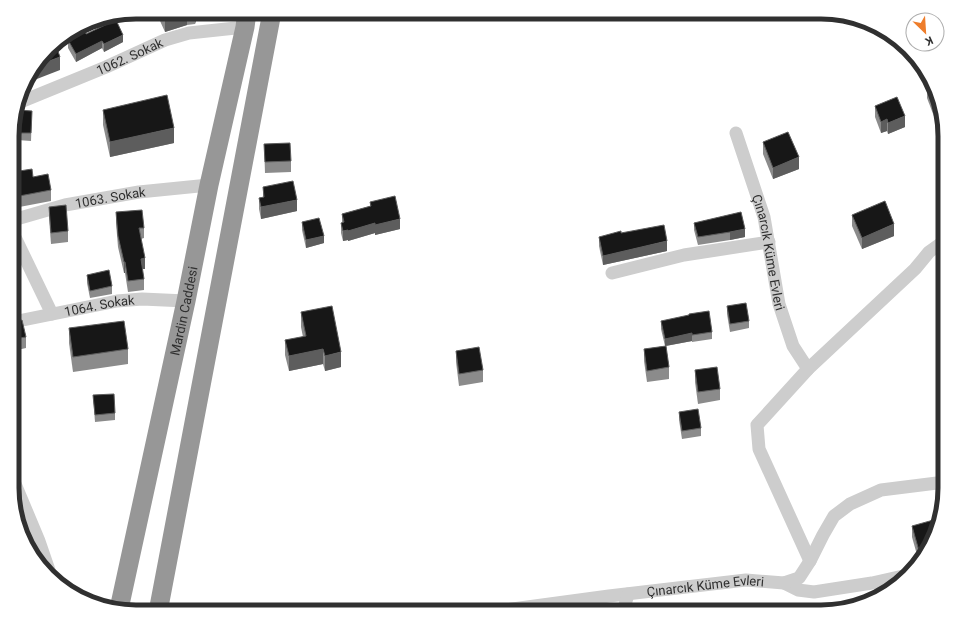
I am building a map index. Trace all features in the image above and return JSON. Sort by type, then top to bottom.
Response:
[{"type":"highway","name":"Mardin Caddesi","points":[[120,604],[186,301],[209,185],[246,19]]},
{"type":"highway","points":[[159,605],[271,19]]},
{"type":"street","name":"1062. Sokak","points":[[25,100],[106,67],[165,40],[246,19]]},
{"type":"street","name":"Çınarcık Küme Evleri","points":[[736,133],[764,217],[779,304],[793,346],[808,370]]},
{"type":"street","name":"1063. Sokak","points":[[19,218],[80,202],[140,192],[209,185]]},
{"type":"street","points":[[612,273],[684,255],[769,242]]},
{"type":"street","points":[[19,245],[52,314]]},
{"type":"street","points":[[810,561],[759,449],[757,425],[808,370],[914,269],[929,252],[938,246]]},
{"type":"street","name":"1064. Sokak","points":[[19,321],[123,301],[142,299],[186,301]]},
{"type":"street","name":"Çınarcık Küme Evleri","points":[[784,583],[799,578],[810,561],[834,516],[850,504],[881,490],[938,483]]},
{"type":"street","points":[[19,494],[47,563]]},
{"type":"street","name":"Çınarcık Küme Evleri","points":[[544,605],[746,580],[784,583],[798,590],[814,592],[896,578]]},
{"type":"street","points":[[625,605],[628,594]]},
{"type":"building","points":[[116,21],[123,35],[104,44],[102,41],[76,54],[68,41],[85,31],[86,34]]},
{"type":"building","points":[[57,50],[60,57],[45,62]]},
{"type":"building","points":[[167,95],[174,128],[110,142],[103,110]]},
{"type":"building","points":[[897,97],[905,116],[888,123],[887,119],[881,122],[875,106]]},
{"type":"building","points":[[22,110],[32,111],[31,133],[19,133]]},
{"type":"building","points":[[788,132],[799,157],[773,168],[763,142]]},
{"type":"building","points":[[290,143],[291,161],[265,162],[264,144]]},
{"type":"building","points":[[32,169],[33,177],[48,174],[51,190],[19,196],[19,171]]},
{"type":"building","points":[[293,181],[297,200],[261,207],[259,198],[264,197],[263,187]]},
{"type":"building","points":[[395,196],[400,219],[375,225],[375,223],[348,231],[343,231],[341,223],[344,222],[342,214],[371,206],[370,202]]},
{"type":"building","points":[[885,201],[894,224],[862,238],[852,215]]},
{"type":"building","points":[[66,205],[68,231],[51,233],[49,207]]},
{"type":"building","points":[[142,210],[144,228],[139,228],[145,258],[141,259],[144,279],[128,281],[118,236],[116,212]]},
{"type":"building","points":[[741,212],[745,229],[698,237],[694,223]]},
{"type":"building","points":[[319,218],[324,236],[306,240],[302,222]]},
{"type":"building","points":[[664,225],[667,241],[603,256],[599,237],[621,231],[621,233]]},
{"type":"building","points":[[109,270],[112,286],[90,291],[87,275]]},
{"type":"building","points":[[746,303],[749,321],[730,324],[727,306]]},
{"type":"building","points":[[332,306],[341,352],[325,356],[323,349],[289,356],[285,340],[306,336],[301,312]]},
{"type":"building","points":[[709,311],[712,332],[692,335],[692,333],[665,339],[661,321]]},
{"type":"building","points":[[22,320],[26,337],[19,338],[19,321]]},
{"type":"building","points":[[124,321],[128,349],[73,357],[69,328]]},
{"type":"building","points":[[666,346],[669,367],[647,371],[644,349]]},
{"type":"building","points":[[479,347],[483,370],[459,374],[456,351]]},
{"type":"building","points":[[717,367],[720,389],[698,392],[695,370]]},
{"type":"building","points":[[114,394],[115,413],[95,415],[93,395]]},
{"type":"building","points":[[698,409],[701,428],[682,431],[679,412]]},
{"type":"building","points":[[933,520],[926,540],[919,551],[919,551],[912,526]]}]
